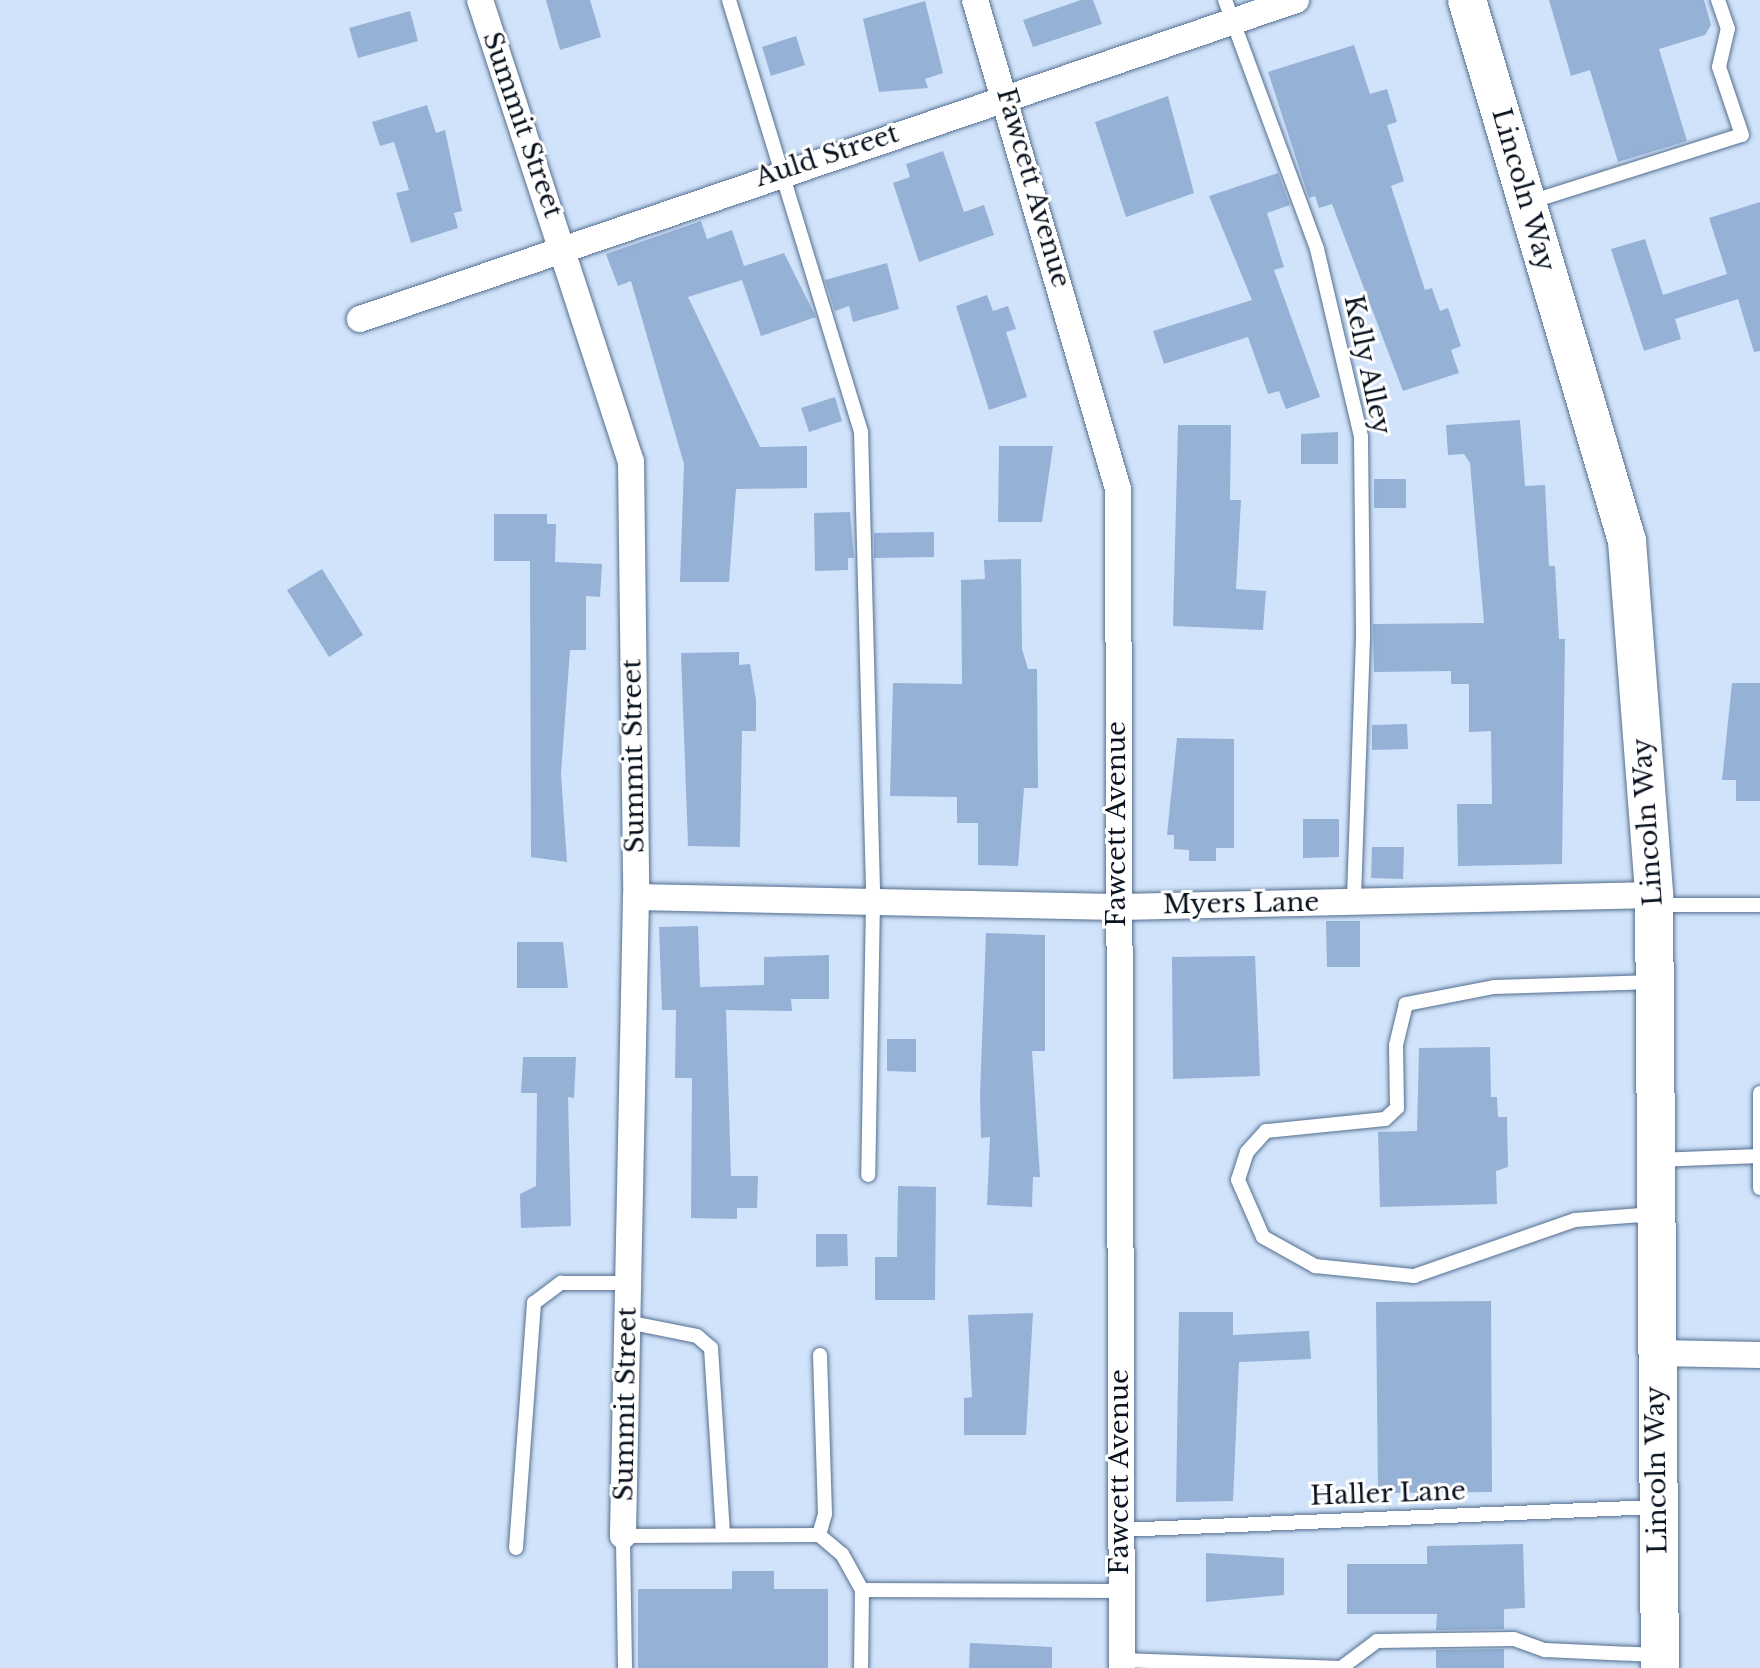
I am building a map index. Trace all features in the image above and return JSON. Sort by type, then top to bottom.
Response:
[{"type":"main road","name":"Lincoln Way","points":[[1467,0],[1627,541],[1654,900],[1660,1662]]},
{"type":"street","name":"Summit Street","points":[[480,0],[631,461],[636,897],[623,1536]]},
{"type":"street","name":"Fawcett Avenue","points":[[975,0],[1007,96],[1118,489],[1116,907],[1122,1664]]},
{"type":"street","name":"Auld Street","points":[[360,319],[562,244],[1007,96],[1229,11],[1296,0]]},
{"type":"street","name":"Myers Lane","points":[[636,897],[1116,907],[1354,901],[1654,900]]},
{"type":"street","points":[[1656,1353],[1760,1355]]},
{"type":"lane","points":[[729,0],[785,170],[861,431],[873,902],[868,1175]]},
{"type":"lane","points":[[1527,204],[1742,135],[1719,67],[1728,29],[1718,0]]},
{"type":"lane","name":"Kelly Alley","points":[[1229,11],[1317,249],[1361,437],[1363,639],[1354,901]]},
{"type":"lane","points":[[1654,900],[1760,905]]},
{"type":"lane","points":[[1655,982],[1422,997],[1406,1004],[1400,1018],[1397,1108],[1385,1119],[1266,1131],[1247,1152],[1238,1180],[1263,1237],[1315,1266],[1414,1276],[1575,1220],[1656,1214]]},
{"type":"lane","points":[[1760,1093],[1760,1188]]},
{"type":"lane","points":[[1655,1160],[1759,1156]]},
{"type":"lane","points":[[516,1548],[534,1303],[561,1283],[628,1283]]},
{"type":"lane","points":[[627,1322],[697,1336],[711,1348],[723,1535]]},
{"type":"lane","points":[[819,1535],[825,1514],[820,1355]]},
{"type":"lane","name":"Haller Lane","points":[[1120,1530],[1658,1507]]},
{"type":"lane","points":[[625,1668],[623,1536],[723,1535],[819,1535],[842,1554],[862,1590],[861,1668]]},
{"type":"lane","points":[[862,1590],[1121,1591]]},
{"type":"lane","points":[[1122,1664],[1341,1668],[1377,1641],[1514,1639],[1545,1650],[1660,1662]]},
{"type":"building","points":[[546,0],[590,0],[601,37],[560,50]]},
{"type":"building","points":[[1081,0],[1093,0],[1102,24],[1033,47],[1023,20]]},
{"type":"building","points":[[1549,0],[1704,0],[1711,25],[1705,35],[1659,49],[1687,141],[1618,162],[1590,70],[1571,76]]},
{"type":"building","points":[[925,1],[943,73],[925,79],[928,88],[879,92],[863,19]]},
{"type":"building","points":[[410,11],[418,41],[358,58],[349,28]]},
{"type":"building","points":[[796,36],[805,65],[771,76],[762,47]]},
{"type":"building","points":[[1354,45],[1370,94],[1387,89],[1397,122],[1387,125],[1404,181],[1391,186],[1425,290],[1432,288],[1440,311],[1448,308],[1461,346],[1451,350],[1459,373],[1403,391],[1332,204],[1319,208],[1315,196],[1309,198],[1268,72]]},
{"type":"building","points":[[1168,96],[1194,193],[1126,217],[1095,122]]},
{"type":"building","points":[[427,105],[436,133],[445,130],[462,211],[454,213],[458,228],[411,243],[396,193],[409,190],[394,142],[380,146],[372,122]]},
{"type":"building","points":[[943,151],[964,212],[984,205],[994,235],[919,262],[893,183],[910,177],[906,164]]},
{"type":"building","points":[[1278,173],[1290,205],[1267,213],[1284,267],[1274,270],[1320,397],[1286,409],[1279,391],[1268,394],[1248,337],[1164,364],[1153,331],[1252,300],[1209,196]]},
{"type":"building","points":[[1760,202],[1760,351],[1754,352],[1738,299],[1675,319],[1681,339],[1644,351],[1611,249],[1645,239],[1663,295],[1727,274],[1709,218]]},
{"type":"building","points":[[701,221],[707,239],[732,230],[744,266],[784,253],[816,317],[761,336],[742,280],[688,297],[760,447],[807,446],[807,488],[736,489],[729,582],[680,582],[684,464],[631,281],[618,286],[606,254]]},
{"type":"building","points":[[887,263],[899,309],[853,322],[849,306],[835,311],[825,280]]},
{"type":"building","points":[[987,295],[993,311],[1008,306],[1016,329],[1006,332],[1027,397],[989,410],[956,306]]},
{"type":"building","points":[[835,397],[842,421],[809,432],[801,408]]},
{"type":"building","points":[[1520,420],[1525,486],[1545,485],[1549,566],[1555,566],[1559,639],[1565,639],[1562,864],[1458,866],[1457,804],[1492,804],[1491,731],[1469,732],[1469,684],[1451,684],[1451,671],[1374,672],[1373,624],[1484,623],[1470,463],[1464,454],[1448,455],[1446,425]]},
{"type":"building","points":[[1178,425],[1231,425],[1230,500],[1241,500],[1236,589],[1266,591],[1263,630],[1173,626]]},
{"type":"building","points":[[1338,432],[1338,464],[1301,464],[1301,434]]},
{"type":"building","points":[[999,446],[1053,446],[1042,522],[998,522]]},
{"type":"building","points":[[1374,479],[1406,479],[1406,508],[1374,508]]},
{"type":"building","points":[[850,512],[854,558],[848,558],[848,570],[815,571],[814,513]]},
{"type":"building","points":[[494,514],[547,514],[547,524],[556,524],[555,562],[602,564],[600,597],[586,596],[586,650],[570,650],[561,774],[567,862],[531,857],[530,561],[494,561]]},
{"type":"building","points":[[934,532],[934,557],[874,558],[874,533]]},
{"type":"building","points":[[1021,559],[1022,649],[1028,669],[1037,669],[1038,788],[1024,788],[1018,866],[978,865],[978,823],[957,823],[957,797],[890,796],[893,683],[962,684],[961,580],[985,579],[984,560]]},
{"type":"building","points":[[322,569],[363,635],[329,657],[287,590]]},
{"type":"building","points":[[739,652],[739,665],[750,664],[756,700],[756,731],[742,731],[740,847],[688,846],[681,653]]},
{"type":"building","points":[[1732,683],[1760,683],[1760,801],[1736,801],[1736,780],[1722,780]]},
{"type":"building","points":[[1407,724],[1408,749],[1372,750],[1372,725]]},
{"type":"building","points":[[1177,738],[1234,739],[1234,848],[1216,848],[1216,861],[1189,861],[1189,850],[1174,849],[1174,835],[1167,835]]},
{"type":"building","points":[[1303,819],[1339,819],[1339,857],[1303,858]]},
{"type":"building","points":[[1372,847],[1404,847],[1403,879],[1371,878]]},
{"type":"building","points":[[1326,921],[1360,921],[1360,967],[1327,967]]},
{"type":"building","points":[[698,926],[700,987],[764,985],[764,957],[829,955],[829,999],[791,999],[792,1011],[726,1010],[731,1176],[758,1176],[757,1208],[737,1208],[737,1219],[691,1218],[692,1078],[675,1078],[676,1010],[662,1010],[659,927]]},
{"type":"building","points":[[986,933],[1045,935],[1045,1051],[1032,1051],[1040,1177],[1033,1177],[1032,1207],[987,1205],[990,1137],[981,1138],[980,1095]]},
{"type":"building","points":[[517,942],[563,942],[568,988],[517,988]]},
{"type":"building","points":[[1255,956],[1260,1076],[1173,1079],[1172,957]]},
{"type":"building","points":[[887,1039],[916,1039],[916,1072],[887,1071]]},
{"type":"building","points":[[1490,1047],[1491,1097],[1497,1097],[1498,1117],[1507,1117],[1508,1167],[1496,1171],[1497,1204],[1380,1207],[1378,1132],[1417,1131],[1419,1048]]},
{"type":"building","points":[[523,1057],[576,1057],[574,1098],[568,1097],[571,1226],[521,1228],[520,1194],[536,1186],[537,1093],[521,1093]]},
{"type":"building","points":[[898,1186],[936,1187],[935,1300],[875,1300],[875,1257],[897,1257]]},
{"type":"building","points":[[816,1234],[847,1234],[848,1266],[816,1267]]},
{"type":"building","points":[[1491,1301],[1492,1492],[1378,1493],[1376,1302]]},
{"type":"building","points":[[1179,1312],[1233,1312],[1233,1335],[1309,1331],[1311,1359],[1239,1362],[1233,1501],[1176,1502]]},
{"type":"building","points":[[1033,1313],[1026,1435],[964,1435],[964,1398],[972,1397],[968,1315]]},
{"type":"building","points":[[1523,1544],[1525,1608],[1504,1609],[1504,1629],[1436,1630],[1437,1614],[1347,1614],[1347,1564],[1427,1564],[1427,1546]]},
{"type":"building","points":[[1206,1553],[1284,1558],[1284,1595],[1206,1602]]},
{"type":"building","points":[[732,1571],[774,1571],[774,1589],[828,1589],[828,1668],[638,1668],[638,1589],[732,1589]]},
{"type":"building","points":[[970,1643],[1052,1647],[1052,1668],[969,1668]]},
{"type":"building","points":[[1504,1649],[1504,1668],[1436,1668],[1436,1650]]}]
